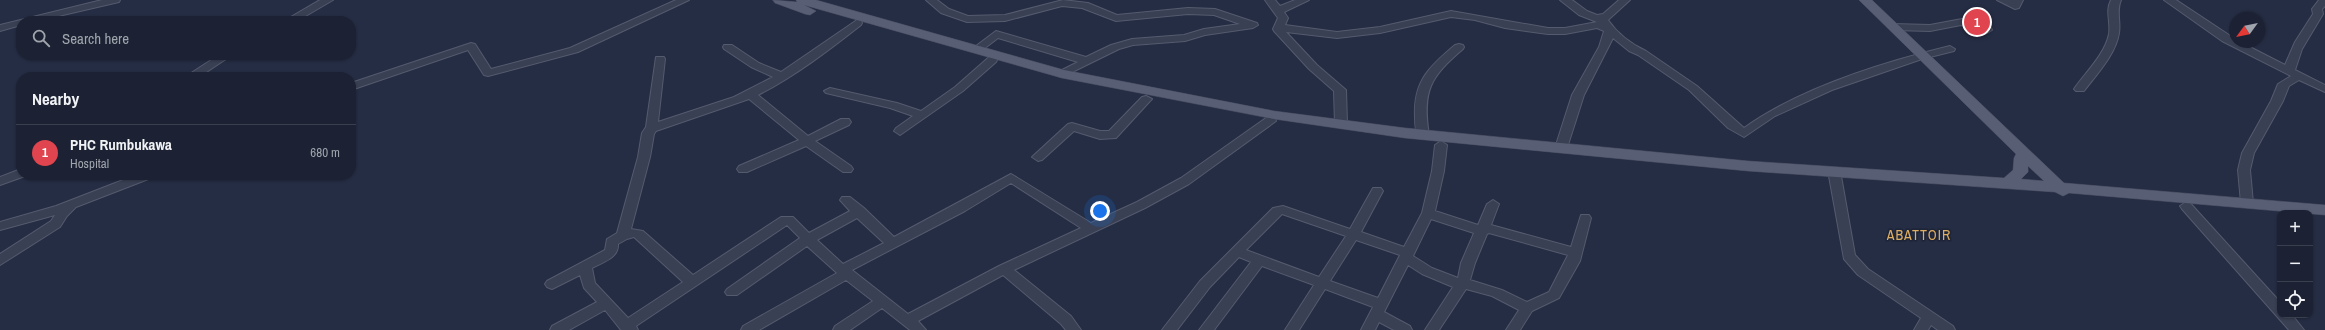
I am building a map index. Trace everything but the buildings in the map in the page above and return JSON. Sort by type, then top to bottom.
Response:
[{"type":"main road","points":[[779,0],[807,10],[1079,85],[1146,99],[1270,121],[1441,145],[1750,174],[1835,176],[2058,191],[2103,192],[2325,210]]},
{"type":"main road","points":[[802,0],[1062,74],[1274,115],[1422,135],[1748,166],[2007,183],[2058,191],[2186,206],[2277,214]]},
{"type":"main road","points":[[1865,0],[1920,57]]},
{"type":"main road","points":[[1865,0],[1920,57],[2058,191]]},
{"type":"main road","points":[[2007,183],[2020,172],[2025,158]]},
{"type":"main road","points":[[2025,158],[2070,179],[2103,192]]},
{"type":"main road","points":[[2313,217],[2325,218]]},
{"type":"street","points":[[44,16],[115,0]]},
{"type":"street","points":[[298,16],[328,0]]},
{"type":"street","points":[[356,85],[471,46],[488,73],[574,50],[684,0]]},
{"type":"street","points":[[931,0],[945,11],[967,19],[1005,18],[1062,3],[1082,2],[1116,18],[1188,10],[1215,12],[1253,25],[1204,32],[1186,38],[1132,42],[1115,46],[1062,74]]},
{"type":"street","points":[[1270,0],[1279,10],[1283,18],[1278,25]]},
{"type":"street","points":[[1279,10],[1304,0]]},
{"type":"street","points":[[1565,0],[1583,13],[1604,22],[1633,49],[1642,52],[1693,88],[1732,125],[1744,133],[1771,114],[1828,88],[1920,57],[1950,49]]},
{"type":"street","points":[[1278,25],[1338,35],[1356,34],[1451,14],[1476,17],[1505,25],[1548,31],[1565,31],[1598,25],[1604,22],[1625,0]]},
{"type":"street","points":[[2002,0],[2015,6],[2018,0]]},
{"type":"street","points":[[2080,89],[2093,73],[2114,34],[2113,5],[2116,0]]},
{"type":"street","points":[[2169,0],[2226,39],[2325,89]]},
{"type":"street","points":[[2294,74],[2291,60],[2300,41],[2318,14],[2317,9],[2325,0]]},
{"type":"street","points":[[1561,148],[1578,96],[1604,47],[1604,22]]},
{"type":"street","points":[[1892,27],[1930,28],[1962,22],[1987,30]]},
{"type":"street","points":[[0,28],[16,23]]},
{"type":"street","points":[[652,128],[750,94],[824,49],[857,23]]},
{"type":"street","points":[[1278,25],[1313,67],[1340,90],[1341,124]]},
{"type":"street","points":[[977,49],[996,34],[1087,61]]},
{"type":"street","points":[[728,47],[755,65],[780,76]]},
{"type":"street","points":[[1422,135],[1418,112],[1422,88],[1435,67],[1459,47]]},
{"type":"street","points":[[623,235],[644,157],[648,133],[652,128],[660,59]]},
{"type":"street","points":[[199,72],[220,60]]},
{"type":"street","points":[[900,131],[959,89],[992,60]]},
{"type":"street","points":[[2247,203],[2244,170],[2248,153],[2277,102],[2284,84],[2294,74]]},
{"type":"street","points":[[830,91],[893,105],[921,115]]},
{"type":"street","points":[[750,94],[807,141],[847,169]]},
{"type":"street","points":[[1038,157],[1072,127],[1106,136],[1112,135],[1146,99]]},
{"type":"street","points":[[907,321],[1004,269],[1090,228],[1141,206],[1185,181],[1270,121]]},
{"type":"street","points":[[743,169],[807,141],[845,122]]},
{"type":"street","points":[[1368,330],[1380,310],[1428,213],[1438,171],[1441,145]]},
{"type":"street","points":[[0,181],[16,175]]},
{"type":"street","points":[[1835,176],[1849,256],[1863,272],[1948,330]]},
{"type":"street","points":[[748,330],[892,243],[961,208],[1011,178],[1090,228]]},
{"type":"street","points":[[0,226],[74,204],[134,180]]},
{"type":"street","points":[[1292,330],[1321,282],[1353,235],[1377,191]]},
{"type":"street","points":[[846,200],[860,211],[892,243]]},
{"type":"street","points":[[0,260],[56,224],[62,213],[74,204]]},
{"type":"street","points":[[1432,330],[1463,283],[1468,264],[1493,204]]},
{"type":"street","points":[[2186,206],[2277,308]]},
{"type":"street","points":[[1169,330],[1205,284],[1277,211],[1283,210],[1406,255],[1427,271],[1456,283],[1463,283],[1497,293],[1527,308]]},
{"type":"street","points":[[732,292],[808,239],[860,211]]},
{"type":"street","points":[[1428,213],[1483,231],[1487,228],[1574,252]]},
{"type":"street","points":[[1513,330],[1527,308],[1554,295],[1568,272],[1585,218]]},
{"type":"street","points":[[585,266],[588,285],[607,303],[629,328],[693,282],[785,220],[789,220],[808,239],[845,271],[919,330]]},
{"type":"street","points":[[552,284],[610,253],[612,250],[612,242],[623,235],[634,233],[638,234],[693,282]]},
{"type":"street","points":[[1238,252],[1259,261],[1321,282],[1380,310],[1405,330]]},
{"type":"street","points":[[1206,330],[1259,261]]},
{"type":"street","points":[[1004,269],[1066,320],[1074,330]]},
{"type":"street","points":[[846,329],[883,302]]},
{"type":"street","points":[[557,330],[607,303]]},
{"type":"street","points":[[1921,330],[1929,317]]},
{"type":"street","points":[[2287,318],[2297,330]]},
{"type":"place","name":"PHC Rumbukawa","points":[[1977,22]]},
{"type":"district","name":"ABATTOIR","points":[[1919,235]]}]
